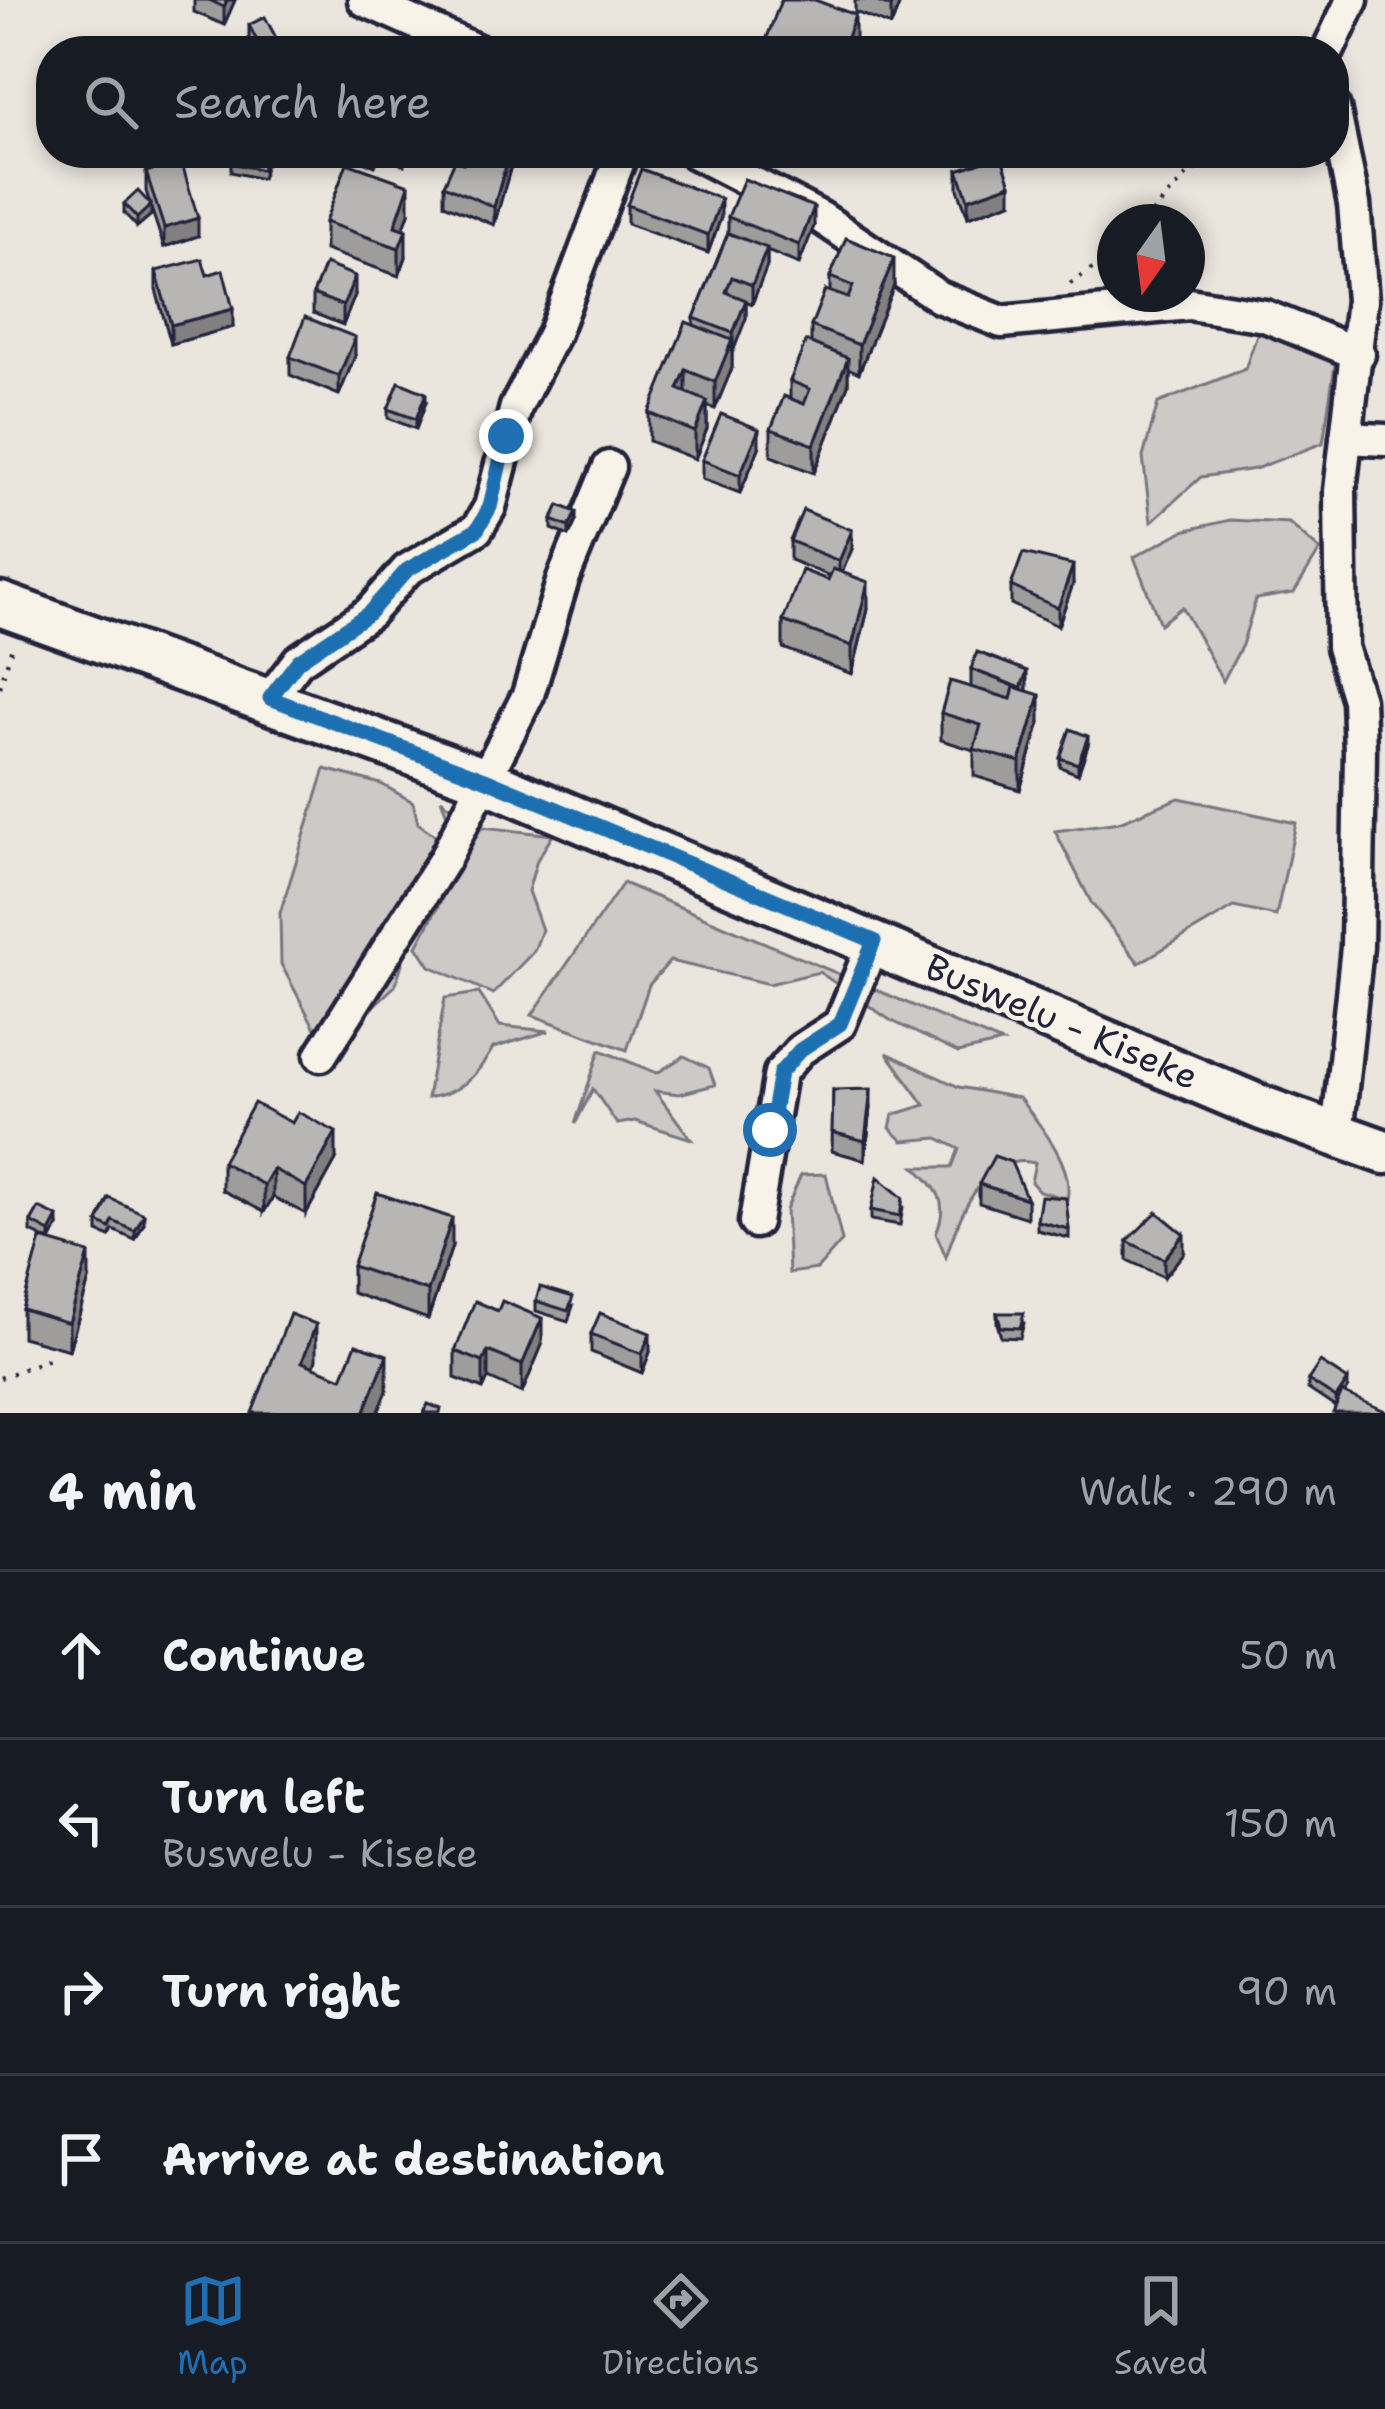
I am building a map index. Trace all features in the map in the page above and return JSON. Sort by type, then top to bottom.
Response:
[{"type":"main road","name":"Buswelu - Kiseke","points":[[11,608],[485,779],[1385,1152]]},
{"type":"street","points":[[364,0],[444,36]]},
{"type":"street","points":[[1335,36],[1352,0]]},
{"type":"street","points":[[270,698],[298,661],[369,613],[407,570],[477,530],[490,507],[516,407],[554,333],[616,168]]},
{"type":"street","points":[[724,168],[820,217],[939,298],[990,319],[1031,323],[1145,304],[1231,308],[1296,326],[1359,354]]},
{"type":"street","points":[[1337,1136],[1357,947],[1359,724],[1342,647],[1339,566],[1346,438],[1362,300],[1346,168]]},
{"type":"street","points":[[1346,438],[1385,440]]},
{"type":"street","points":[[322,1055],[444,860],[536,678],[563,579],[609,467]]},
{"type":"street","points":[[755,1222],[780,1073],[800,1050],[840,1024],[874,941]]},
{"type":"path","points":[[1161,204],[1198,168]]},
{"type":"path","points":[[0,687],[11,608]]},
{"type":"path","points":[[0,1378],[51,1358]]},
{"type":"shaded area","points":[[1259,329],[1337,352],[1323,443],[1255,469],[1201,477],[1151,522],[1143,457],[1158,403],[1245,369]]},
{"type":"shaded area","points":[[1230,520],[1289,523],[1320,550],[1294,593],[1256,599],[1242,645],[1223,681],[1182,607],[1160,624],[1134,557],[1183,531]]},
{"type":"shaded area","points":[[325,769],[381,784],[413,802],[418,823],[441,840],[395,986],[368,1011],[319,1036],[281,964],[280,913]]},
{"type":"shaded area","points":[[1179,798],[1296,823],[1276,916],[1234,907],[1139,963],[1092,904],[1055,831],[1119,822]]},
{"type":"shaded area","points":[[441,799],[474,826],[553,835],[537,860],[528,891],[542,930],[534,951],[493,994],[430,966],[417,946],[446,890],[454,858]]},
{"type":"shaded area","points":[[623,883],[1002,1043],[958,1053],[890,1020],[819,972],[769,984],[670,961],[649,985],[627,1050],[532,1015]]},
{"type":"shaded area","points":[[479,993],[500,1026],[549,1031],[493,1048],[466,1082],[427,1098],[445,998]]},
{"type":"shaded area","points":[[600,1050],[657,1073],[684,1056],[709,1068],[715,1085],[679,1094],[655,1091],[691,1139],[635,1121],[617,1124],[593,1089],[575,1124]]},
{"type":"shaded area","points":[[887,1053],[959,1087],[1019,1098],[1061,1159],[1067,1199],[1039,1191],[1031,1182],[1035,1163],[1001,1167],[987,1177],[966,1207],[946,1257],[936,1233],[942,1213],[939,1196],[915,1167],[952,1167],[959,1149],[938,1138],[903,1141],[890,1128],[893,1115],[925,1105]]},
{"type":"shaded area","points":[[826,1174],[842,1241],[817,1269],[789,1273],[786,1210],[801,1175]]},
{"type":"building","points":[[781,0],[815,0],[855,15],[847,36],[768,36]]},
{"type":"building","points":[[265,17],[275,36],[254,36],[249,25]]},
{"type":"building","points":[[183,168],[198,218],[164,228],[146,172]]},
{"type":"building","points":[[345,168],[361,168],[409,185],[395,226],[406,230],[399,248],[325,222]]},
{"type":"building","points":[[451,168],[505,168],[494,207],[444,185]]},
{"type":"building","points":[[1005,168],[1011,184],[968,199],[958,170]]},
{"type":"building","points":[[641,169],[721,199],[708,235],[627,205]]},
{"type":"building","points":[[744,179],[814,207],[799,245],[728,217]]},
{"type":"building","points":[[138,191],[151,205],[137,218],[124,204]]},
{"type":"building","points":[[728,233],[767,248],[752,285],[732,277],[726,292],[746,300],[733,333],[694,318]]},
{"type":"building","points":[[846,238],[894,258],[859,345],[811,326],[825,290],[848,298],[853,286],[830,277]]},
{"type":"building","points":[[202,259],[207,275],[223,270],[233,309],[171,325],[156,271]]},
{"type":"building","points":[[325,264],[355,276],[343,306],[313,294]]},
{"type":"building","points":[[305,317],[355,337],[339,376],[290,357]]},
{"type":"building","points":[[686,322],[732,340],[715,382],[686,370],[678,389],[707,401],[695,432],[649,413]]},
{"type":"building","points":[[806,341],[848,358],[814,445],[771,429],[784,396],[804,404],[810,389],[790,381]]},
{"type":"building","points":[[399,382],[426,393],[416,419],[388,409]]},
{"type":"building","points":[[721,414],[759,429],[740,475],[702,460]]},
{"type":"building","points":[[559,505],[576,512],[569,527],[552,520]]},
{"type":"building","points":[[803,510],[852,530],[839,561],[790,541]]},
{"type":"building","points":[[1023,553],[1073,565],[1058,608],[1011,586]]},
{"type":"building","points":[[833,569],[868,582],[852,646],[783,621],[802,570],[828,580]]},
{"type":"building","points":[[977,652],[1027,671],[1021,688],[971,669]]},
{"type":"building","points":[[950,681],[1011,699],[1014,687],[1040,695],[1020,762],[974,749],[981,725],[941,713]]},
{"type":"building","points":[[1070,729],[1088,736],[1078,764],[1060,758]]},
{"type":"building","points":[[871,1089],[865,1141],[832,1132],[833,1090]]},
{"type":"building","points":[[254,1103],[292,1123],[298,1112],[336,1132],[306,1187],[273,1169],[264,1185],[222,1162]]},
{"type":"building","points":[[994,1156],[1011,1162],[1027,1199],[979,1184]]},
{"type":"building","points":[[878,1177],[903,1198],[900,1216],[871,1210]]},
{"type":"building","points":[[377,1193],[452,1218],[428,1291],[352,1266]]},
{"type":"building","points":[[1041,1196],[1066,1198],[1069,1229],[1037,1221]]},
{"type":"building","points":[[109,1198],[144,1214],[135,1231],[113,1221],[110,1228],[98,1222]]},
{"type":"building","points":[[39,1208],[58,1217],[50,1232],[31,1222]]},
{"type":"building","points":[[1157,1212],[1184,1234],[1164,1259],[1127,1241]]},
{"type":"building","points":[[41,1239],[89,1253],[69,1323],[22,1309]]},
{"type":"building","points":[[540,1287],[573,1297],[568,1311],[536,1301]]},
{"type":"building","points":[[475,1301],[498,1311],[502,1301],[542,1318],[522,1365],[488,1351],[483,1362],[455,1351]]},
{"type":"building","points":[[600,1313],[650,1333],[642,1354],[591,1334]]},
{"type":"building","points":[[997,1313],[1024,1313],[1020,1328],[1001,1327]]},
{"type":"building","points":[[290,1314],[316,1324],[302,1362],[342,1378],[356,1344],[387,1355],[364,1413],[252,1413]]},
{"type":"building","points":[[1320,1362],[1348,1380],[1336,1398],[1308,1380]]},
{"type":"building","points":[[1342,1392],[1385,1411],[1385,1413],[1333,1413]]},
{"type":"building","points":[[428,1404],[441,1409],[440,1413],[424,1413]]},
{"type":"route","points":[[506,436],[490,507],[477,530],[407,570],[369,613],[298,661],[270,698],[485,779],[874,941],[840,1024],[832,1034],[800,1050],[780,1073],[770,1130]]}]
